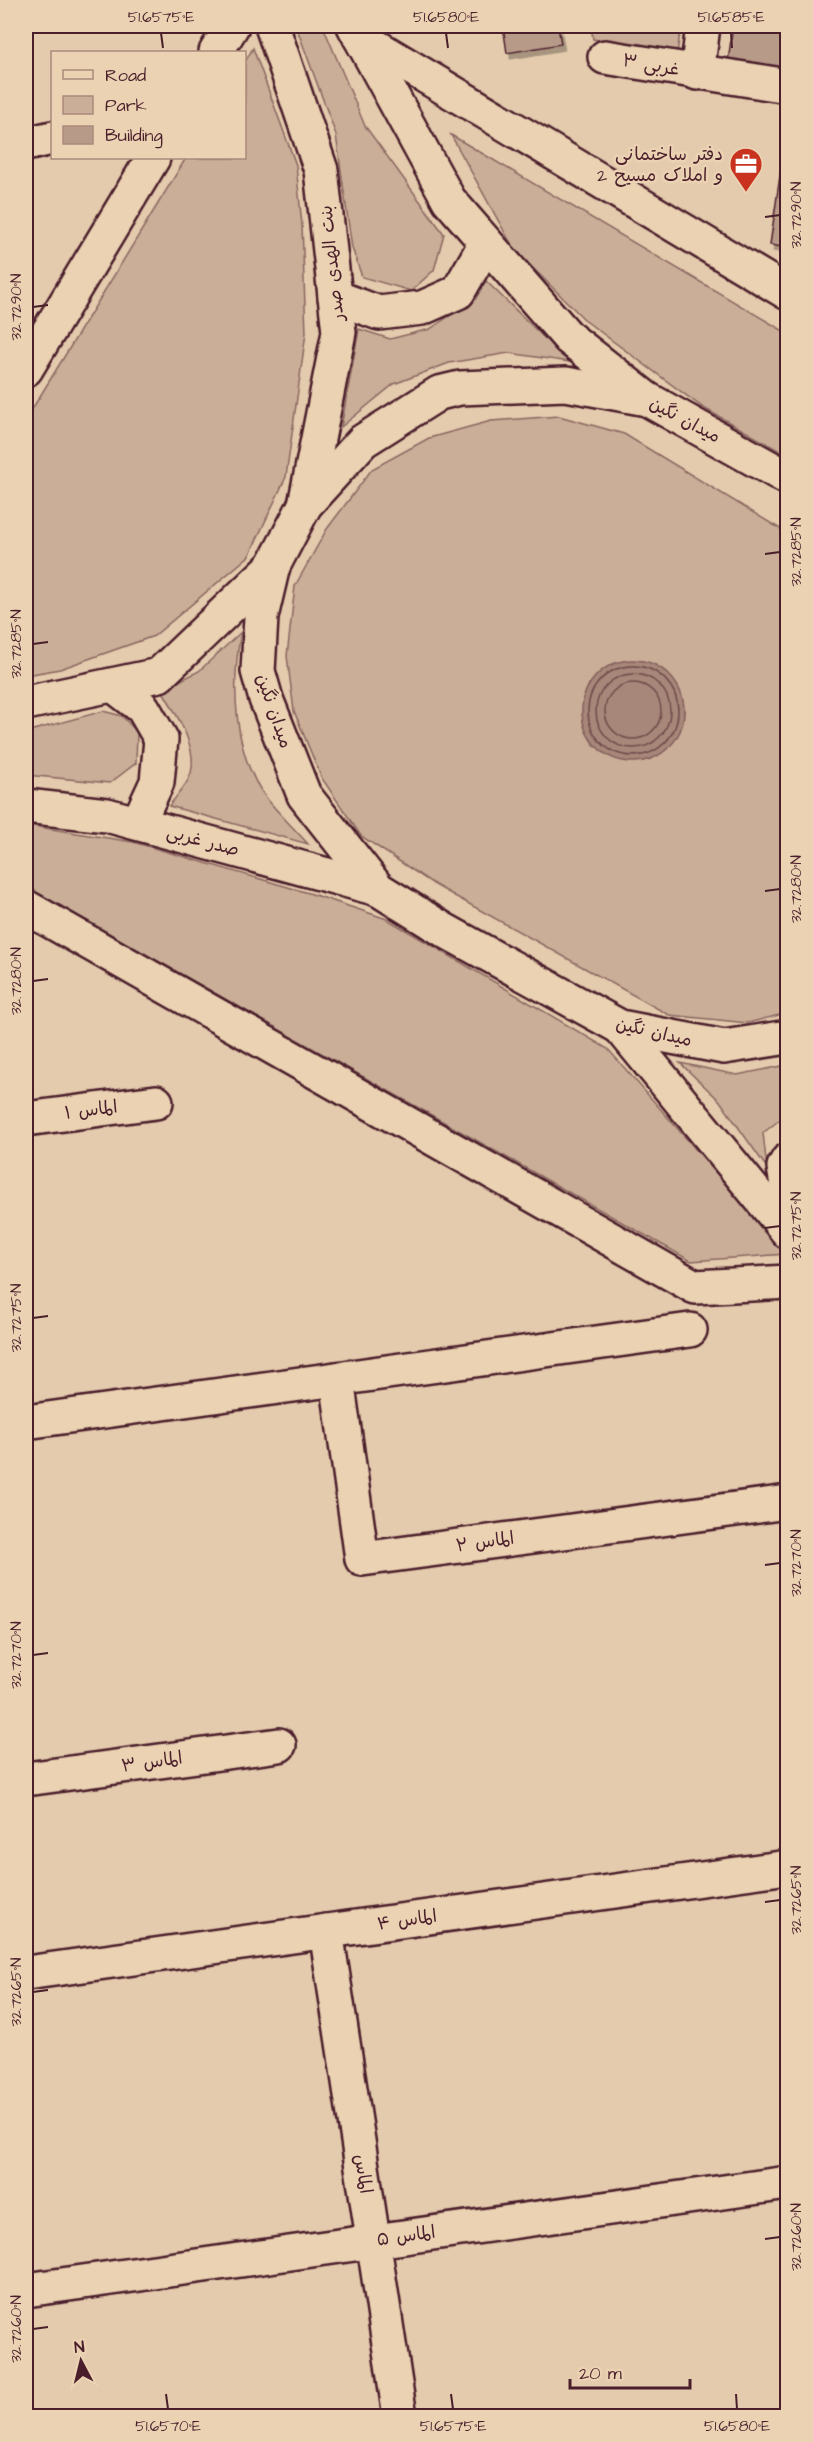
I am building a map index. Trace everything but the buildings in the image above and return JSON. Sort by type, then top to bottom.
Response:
[{"type":"street","points":[[217,51],[232,26]]},
{"type":"street","name":"بنت الهدی صدر","points":[[272,26],[321,170],[339,332],[305,505]]},
{"type":"street","points":[[697,73],[703,26]]},
{"type":"street","points":[[357,31],[448,200],[569,338],[647,399]]},
{"type":"street","points":[[357,31],[788,293]]},
{"type":"street","name":"۳ غربی","points":[[605,57],[788,86]]},
{"type":"street","points":[[26,144],[51,138]]},
{"type":"street","points":[[26,369],[152,159]]},
{"type":"street","points":[[335,297],[379,314],[422,308],[458,292],[486,243]]},
{"type":"street","name":"میدان نگین","points":[[788,478],[647,399],[566,384],[460,388],[439,393],[363,441],[305,505],[273,566],[261,617],[258,671],[266,699],[304,795],[378,889],[444,930],[620,1027],[724,1047],[788,1037]]},
{"type":"street","points":[[26,703],[159,675],[273,566]]},
{"type":"street","points":[[113,684],[143,708],[161,739],[157,782],[138,823]]},
{"type":"street","name":"صدر غربی","points":[[26,806],[107,815],[378,889]]},
{"type":"street","points":[[26,907],[695,1287],[788,1282]]},
{"type":"street","points":[[620,1027],[788,1232]]},
{"type":"street","name":"الماس ۱","points":[[26,1119],[156,1102]]},
{"type":"street","points":[[788,1160],[784,1167],[788,1192]]},
{"type":"street","points":[[26,1422],[690,1330]]},
{"type":"street","name":"الماس ۲","points":[[338,1379],[362,1559],[788,1502]]},
{"type":"street","name":"الماس ۳","points":[[26,1779],[279,1745]]},
{"type":"street","name":"الماس ۴","points":[[26,1973],[788,1868]]},
{"type":"street","name":"الماس","points":[[326,1931],[399,2416]]},
{"type":"street","name":"الماس ۵","points":[[26,2290],[788,2183]]},
{"type":"green space","points":[[296,26],[323,26],[365,126],[444,234],[434,270],[411,291],[362,277],[352,248],[336,135]]},
{"type":"green space","points":[[591,26],[681,26],[677,54],[593,39]]},
{"type":"green space","points":[[253,48],[296,165],[302,225],[306,333],[286,477],[249,556],[154,636],[60,669],[26,675],[26,419],[185,159],[246,159],[246,60]]},
{"type":"green space","points":[[451,135],[787,333],[787,455],[702,407],[587,322],[514,249]]},
{"type":"green space","points":[[486,281],[569,362],[509,353],[449,363],[394,384],[341,427],[359,329],[390,339],[430,329],[464,306]]},
{"type":"green space","points":[[559,416],[624,434],[787,533],[787,1013],[748,1023],[669,1015],[435,885],[361,836],[321,777],[294,711],[287,656],[295,586],[327,529],[372,469],[429,438],[491,421]],"holes":[[[648,663],[674,683],[683,704],[684,713],[596,747],[587,732],[583,717],[584,701],[589,684]]]},
{"type":"green space","points":[[241,632],[236,697],[241,742],[256,783],[268,800],[308,844],[169,806],[188,780],[192,770],[192,758],[186,734],[162,690],[199,671]]},
{"type":"green space","points":[[103,711],[122,716],[137,732],[136,763],[110,783],[26,775],[26,732]]},
{"type":"green space","points":[[26,825],[133,842],[312,894],[387,919],[608,1049],[787,1254],[691,1261],[26,887]]},
{"type":"green space","points":[[680,1063],[737,1075],[787,1065],[787,1114],[763,1133],[767,1168],[720,1101]]},
{"type":"water","points":[[633,660],[653,664],[669,675],[680,691],[684,711],[680,731],[669,747],[653,758],[633,762],[613,758],[597,747],[586,731],[582,711],[586,691],[597,675],[613,664]]},
{"type":"place","name":"دفتر ساختمانی و املاک مسیح 2","points":[[746,193]]}]
